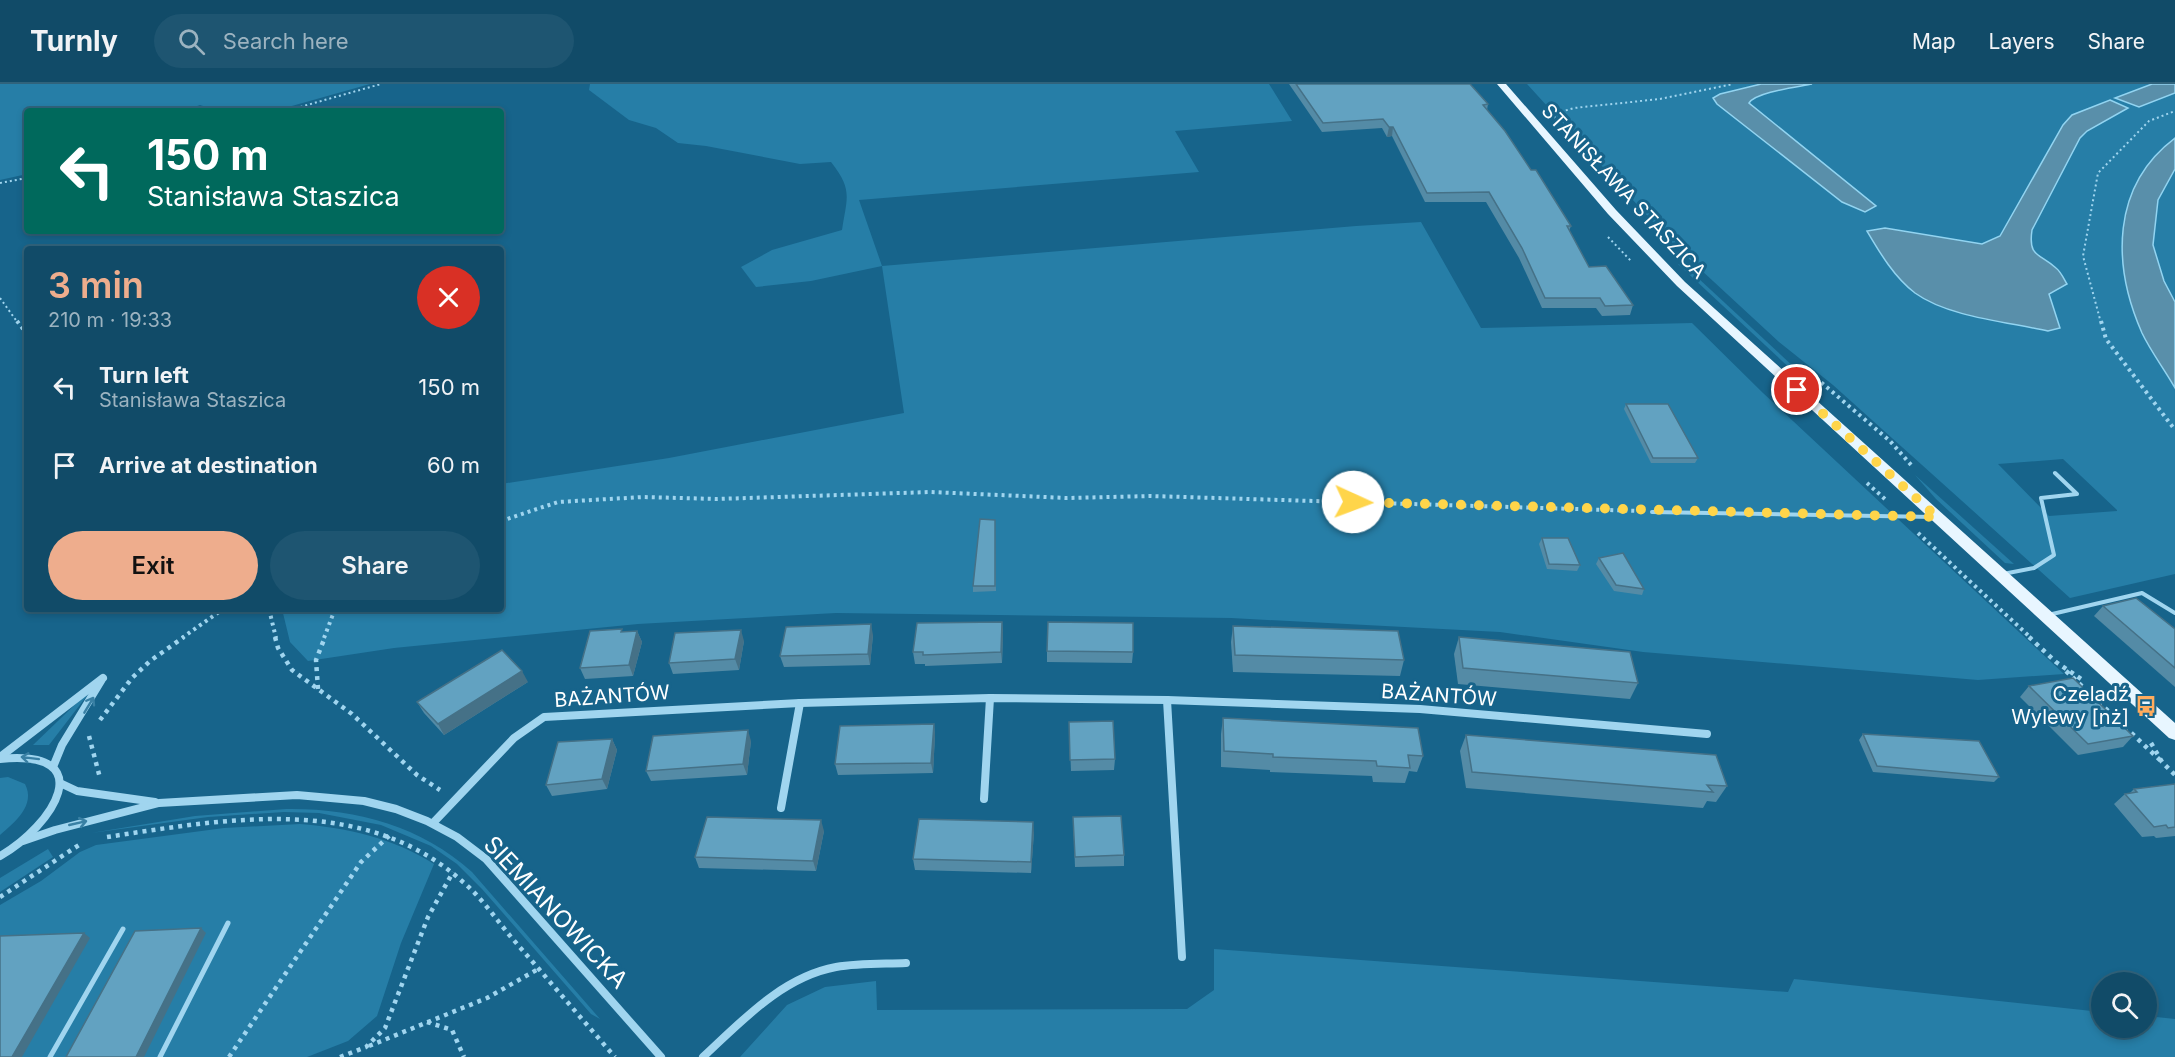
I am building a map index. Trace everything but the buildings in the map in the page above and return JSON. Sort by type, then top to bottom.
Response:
[{"type":"main road","name":"STANISŁAWA STASZICA","points":[[1500,84],[1665,269],[2175,733]]},
{"type":"street","points":[[0,758],[42,728],[103,678],[89,706],[61,748],[53,767]]},
{"type":"street","name":"BAŻANTÓW","points":[[433,823],[514,738],[544,717],[800,703],[990,698],[1167,700],[1420,709],[1707,734]]},
{"type":"street","points":[[984,799],[990,698]]},
{"type":"street","points":[[1167,700],[1182,957]]},
{"type":"street","points":[[780,808],[800,703]]},
{"type":"street","points":[[0,758],[29,757],[43,760],[53,767],[60,783],[59,792],[51,811],[23,842],[0,856]]},
{"type":"street","name":"SIEMIANOWICKA","points":[[60,783],[76,791],[158,803]]},
{"type":"street","name":"SIEMIANOWICKA","points":[[23,842],[56,829],[111,817],[158,803],[266,795],[322,795],[365,800],[389,806],[433,823],[470,845],[503,876],[661,1057]]},
{"type":"street","points":[[704,1057],[762,1005],[797,980],[834,968],[906,963]]},
{"type":"lane","points":[[2001,575],[2034,568],[2054,555],[2041,498],[2077,494],[2055,473]]},
{"type":"lane","points":[[1652,512],[1937,517]]},
{"type":"lane","points":[[2046,616],[2142,593],[2175,613]]},
{"type":"lane","points":[[160,1057],[228,923]]},
{"type":"lane","points":[[50,1057],[123,929]]},
{"type":"path","points":[[297,108],[381,84]]},
{"type":"path","points":[[1556,121],[1554,114],[1574,108],[1660,99],[1733,84]]},
{"type":"path","points":[[2175,111],[2149,121],[2098,173],[2083,256],[2106,339],[2175,430]]},
{"type":"path","points":[[0,183],[24,179]]},
{"type":"path","points":[[0,298],[24,330]]},
{"type":"path","points":[[1814,377],[1890,441],[1915,469]]},
{"type":"path","points":[[504,520],[558,502],[644,497],[717,499],[931,492],[1067,498],[1162,496],[1652,512]]},
{"type":"path","points":[[98,722],[132,678],[150,661],[219,612]]},
{"type":"path","points":[[270,612],[278,648],[292,670],[352,714],[417,775],[455,800]]},
{"type":"path","points":[[318,690],[316,660],[334,612]]},
{"type":"path","points":[[2056,662],[2175,775]]},
{"type":"path","points":[[92,731],[89,738],[98,772],[100,778],[107,780]]},
{"type":"path","points":[[2151,743],[2162,762]]},
{"type":"path","points":[[0,897],[39,873],[76,845],[94,839],[198,824],[285,818],[339,822],[390,835],[421,849],[453,872],[540,968],[615,1057]]},
{"type":"path","points":[[229,1057],[361,862],[390,835]]},
{"type":"path","points":[[366,1047],[385,1028],[428,917],[453,872]]},
{"type":"path","points":[[340,1057],[487,998],[540,968]]},
{"type":"path","points":[[427,1022],[452,1030],[464,1057]]},
{"type":"shaded area","points":[[0,84],[370,84],[285,108],[209,108],[200,105],[192,108],[24,108],[24,175],[0,180]]},
{"type":"shaded area","points":[[590,84],[1269,84],[1292,121],[1175,131],[1199,172],[859,200],[882,266],[811,281],[756,287],[741,267],[772,250],[842,230],[847,194],[843,180],[831,162],[800,164],[678,143],[656,128],[629,120],[589,90]]},
{"type":"shaded area","points":[[1527,84],[2175,84],[2175,574],[2070,598],[1833,385],[1779,342],[1674,245]],"holes":[[[2063,459],[2117,510],[2049,516],[1998,464]]]},
{"type":"shaded area","points":[[1761,84],[1812,84],[1768,93],[1749,103],[1876,206],[1865,212],[1842,202],[1717,104],[1713,98],[1720,94]]},
{"type":"shaded area","points":[[2152,84],[2175,84],[2175,93],[2139,107],[2115,98]]},
{"type":"shaded area","points":[[2110,100],[2128,108],[2087,131],[2080,138],[2032,230],[2033,250],[2058,270],[2067,284],[2049,294],[2060,328],[2048,331],[1979,318],[1944,308],[1907,287],[1882,256],[1867,231],[1885,228],[1982,244],[2000,236],[2063,125],[2072,115]]},
{"type":"shaded area","points":[[2175,138],[2175,169],[2158,200],[2153,245],[2164,281],[2175,302],[2175,388],[2142,333],[2132,307],[2122,254],[2123,228],[2129,203],[2139,179],[2154,157]]},
{"type":"shaded area","points":[[1421,222],[1481,328],[1692,323],[1763,393],[2064,674],[1978,680],[1643,652],[1500,632],[1231,618],[836,613],[638,624],[394,648],[308,661],[290,642],[283,612],[504,612],[504,484],[669,458],[904,413],[882,266]]},
{"type":"shaded area","points":[[1678,264],[1684,265],[1808,380],[1795,373]]},
{"type":"shaded area","points":[[1915,475],[2014,564],[2005,563],[1936,499]]},
{"type":"shaded area","points":[[89,693],[49,745],[33,745],[86,694]]},
{"type":"shaded area","points":[[8,777],[25,784],[28,799],[22,812],[0,835],[0,778]]},
{"type":"shaded area","points":[[286,809],[336,812],[385,822],[431,842],[452,856],[472,872],[600,1019],[591,1014],[482,889],[457,864],[431,846],[381,825],[319,813],[284,812],[208,817],[91,833],[195,816]]},
{"type":"shaded area","points":[[300,824],[335,828],[370,836],[403,847],[434,864],[401,943],[377,1016],[348,1041],[307,1057],[0,1057],[0,905],[41,881],[80,852],[96,845],[224,828]]},
{"type":"shaded area","points":[[48,849],[53,857],[0,892],[0,878]]},
{"type":"shaded area","points":[[1214,949],[1788,992],[1794,979],[2091,1011],[2091,1038],[2157,1038],[2157,1017],[2175,1019],[2175,1057],[740,1057],[787,1005],[825,987],[876,981],[877,1010],[1187,1009],[1214,990]]},
{"type":"place","name":"Czeladź Wylewy [nż]","points":[[2146,706]]},
{"type":"route","points":[[1353,502],[1652,512],[1937,517],[1797,390]]}]
